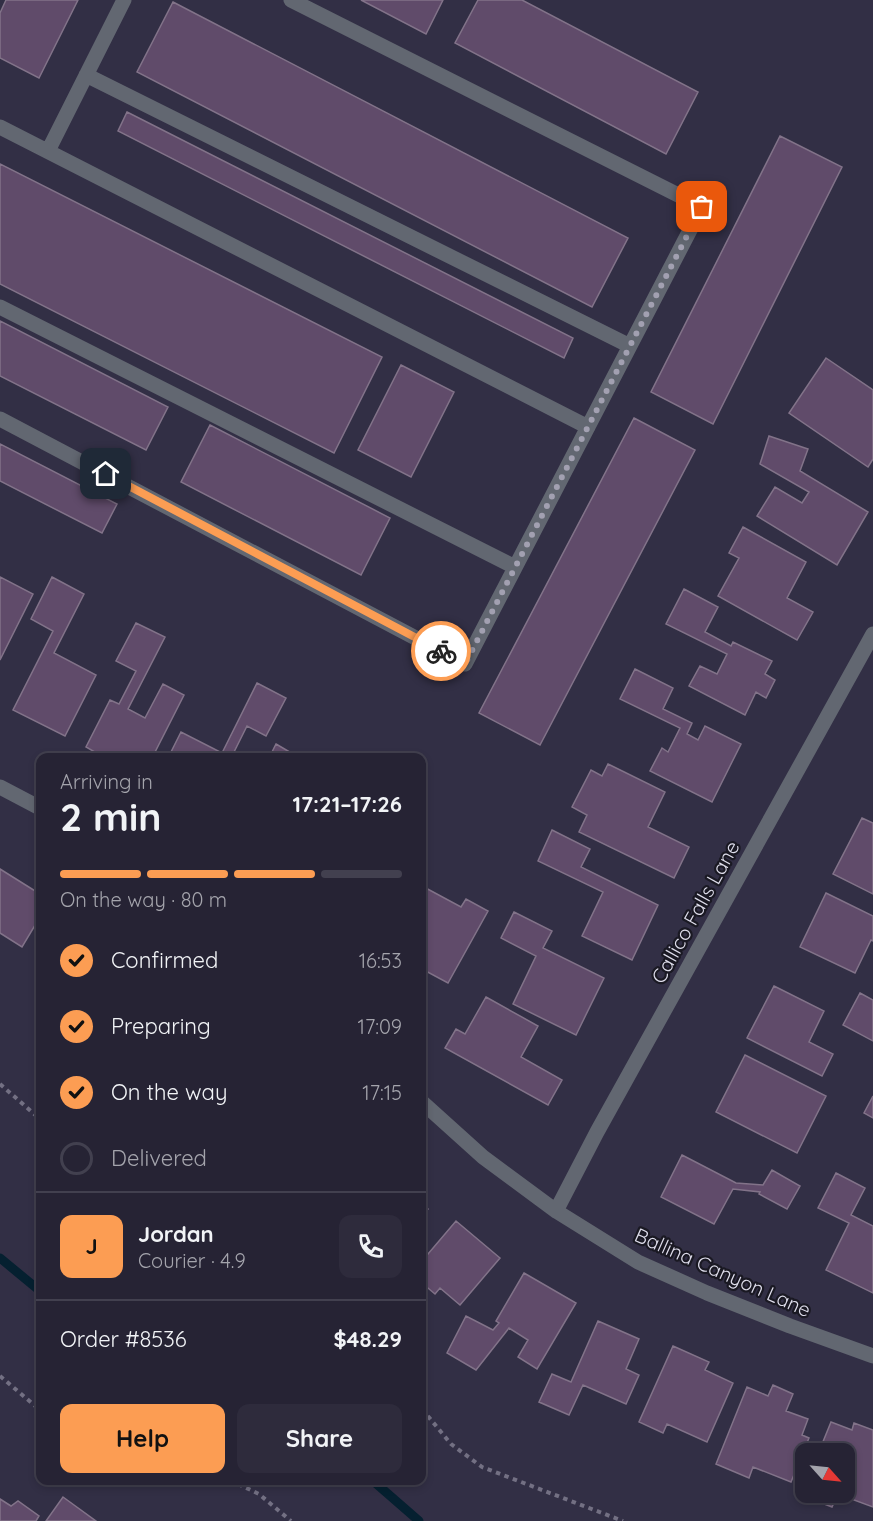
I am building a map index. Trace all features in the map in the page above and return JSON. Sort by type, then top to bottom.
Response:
[{"type":"street","points":[[48,151],[124,0]]},
{"type":"street","points":[[0,419],[465,664],[702,207],[291,0]]},
{"type":"street","points":[[86,75],[630,346]]},
{"type":"street","points":[[0,127],[588,427]]},
{"type":"street","points":[[0,307],[515,567]]},
{"type":"street","name":"Callico Falls Lane","points":[[556,1211],[597,1132],[873,634]]},
{"type":"street","points":[[0,787],[36,806]]},
{"type":"street","name":"Ballina Canyon Lane","points":[[426,1106],[483,1157],[556,1211],[638,1262],[707,1293],[873,1356]]},
{"type":"path","points":[[0,1084],[36,1116]]},
{"type":"path","points":[[0,1376],[36,1407]]},
{"type":"path","points":[[426,1414],[451,1443],[483,1467],[623,1521]]},
{"type":"path","points":[[240,1485],[259,1494],[291,1521]]},
{"type":"building","points":[[6,0],[78,0],[39,78],[0,58],[0,13]]},
{"type":"building","points":[[361,0],[443,0],[426,34]]},
{"type":"building","points":[[478,0],[522,0],[698,92],[666,154],[455,43]]},
{"type":"building","points":[[173,2],[628,238],[592,307],[137,72]]},
{"type":"building","points":[[127,112],[573,338],[564,358],[118,131]]},
{"type":"building","points":[[780,136],[842,167],[713,424],[651,392]]},
{"type":"building","points":[[0,164],[382,357],[334,453],[0,284]]},
{"type":"building","points":[[0,321],[168,407],[146,450],[0,376]]},
{"type":"building","points":[[826,358],[873,390],[873,459],[868,467],[789,413]]},
{"type":"building","points":[[401,365],[454,392],[411,477],[358,450]]},
{"type":"building","points":[[634,418],[695,450],[540,745],[479,713]]},
{"type":"building","points":[[210,425],[390,518],[361,575],[181,482]]},
{"type":"building","points":[[769,436],[808,449],[800,471],[868,512],[837,565],[757,516],[775,487],[802,503],[809,492],[760,464]]},
{"type":"building","points":[[0,444],[117,504],[102,533],[0,481]]},
{"type":"building","points":[[743,527],[806,562],[787,598],[813,612],[797,640],[718,596],[739,558],[729,553]]},
{"type":"building","points":[[0,577],[33,594],[0,660]]},
{"type":"building","points":[[52,577],[84,594],[54,653],[96,675],[65,736],[13,710],[53,631],[31,619]]},
{"type":"building","points":[[684,589],[718,607],[705,632],[731,646],[733,642],[772,661],[765,674],[775,680],[766,698],[756,692],[745,715],[689,686],[700,666],[717,674],[727,654],[666,624]]},
{"type":"building","points":[[136,623],[165,637],[128,709],[145,718],[163,684],[184,695],[155,753],[96,753],[86,747],[110,700],[119,704],[136,671],[116,661]]},
{"type":"building","points":[[635,669],[673,688],[663,709],[692,723],[687,734],[698,740],[705,726],[741,744],[712,802],[650,771],[662,748],[668,752],[680,728],[620,699]]},
{"type":"building","points":[[257,683],[286,698],[266,736],[247,726],[234,753],[222,753]]},
{"type":"building","points":[[181,732],[222,753],[170,753]]},
{"type":"building","points":[[276,744],[291,753],[272,753]]},
{"type":"building","points":[[608,764],[665,792],[648,827],[689,847],[674,878],[579,832],[587,815],[572,807],[591,770],[602,776]]},
{"type":"building","points":[[862,818],[873,823],[873,894],[833,874]]},
{"type":"building","points":[[552,830],[590,849],[581,867],[658,905],[632,960],[582,936],[603,892],[538,861]]},
{"type":"building","points":[[0,869],[36,892],[36,924],[22,947],[0,933]]},
{"type":"building","points":[[426,888],[461,907],[466,899],[488,911],[448,983],[426,971]]},
{"type":"building","points":[[826,893],[873,916],[873,941],[871,940],[855,973],[800,947]]},
{"type":"building","points":[[514,912],[552,931],[543,948],[604,978],[576,1035],[513,1004],[536,956],[501,938]]},
{"type":"building","points":[[774,986],[824,1011],[809,1042],[833,1054],[822,1076],[747,1038]]},
{"type":"building","points":[[860,993],[873,1000],[873,1041],[843,1025]]},
{"type":"building","points":[[486,997],[538,1026],[521,1057],[562,1080],[548,1105],[445,1048],[456,1029],[465,1034]]},
{"type":"building","points":[[745,1055],[826,1096],[797,1153],[716,1112]]},
{"type":"building","points":[[873,1096],[873,1118],[864,1113]]},
{"type":"building","points":[[682,1155],[736,1183],[763,1185],[772,1170],[800,1186],[787,1209],[759,1194],[760,1192],[733,1189],[714,1224],[661,1197]]},
{"type":"building","points":[[836,1173],[865,1188],[851,1215],[873,1226],[873,1293],[826,1270],[849,1223],[818,1208]]},
{"type":"building","points":[[456,1221],[500,1258],[460,1305],[440,1288],[435,1294],[426,1286],[426,1256]]},
{"type":"building","points":[[524,1273],[576,1303],[537,1369],[518,1357],[528,1340],[509,1328],[476,1370],[447,1353],[466,1316],[493,1330],[499,1323],[496,1321]]},
{"type":"building","points":[[598,1321],[639,1339],[626,1369],[639,1375],[626,1404],[583,1385],[569,1415],[539,1402],[552,1374],[571,1382]]},
{"type":"building","points":[[673,1346],[709,1362],[705,1370],[733,1383],[707,1442],[667,1424],[663,1433],[639,1422]]},
{"type":"building","points":[[773,1385],[793,1394],[786,1411],[808,1419],[802,1435],[809,1438],[807,1443],[795,1443],[795,1472],[791,1482],[753,1467],[749,1478],[716,1464],[747,1387],[768,1396]]},
{"type":"building","points":[[831,1422],[852,1430],[854,1423],[873,1430],[873,1507],[855,1500],[855,1443],[822,1443]]},
{"type":"building","points":[[63,1497],[96,1521],[46,1521]]},
{"type":"building","points":[[0,1499],[11,1506],[18,1501],[39,1516],[36,1521],[0,1521]]},
{"type":"building","points":[[822,1503],[834,1503],[832,1507]]},
{"type":"waterway","points":[[0,1258],[36,1288]]},
{"type":"waterway","points":[[378,1485],[419,1521]]},
{"type":"way so far","points":[[441,651],[465,664],[702,207]]},
{"type":"route","points":[[106,474],[441,651]]}]
